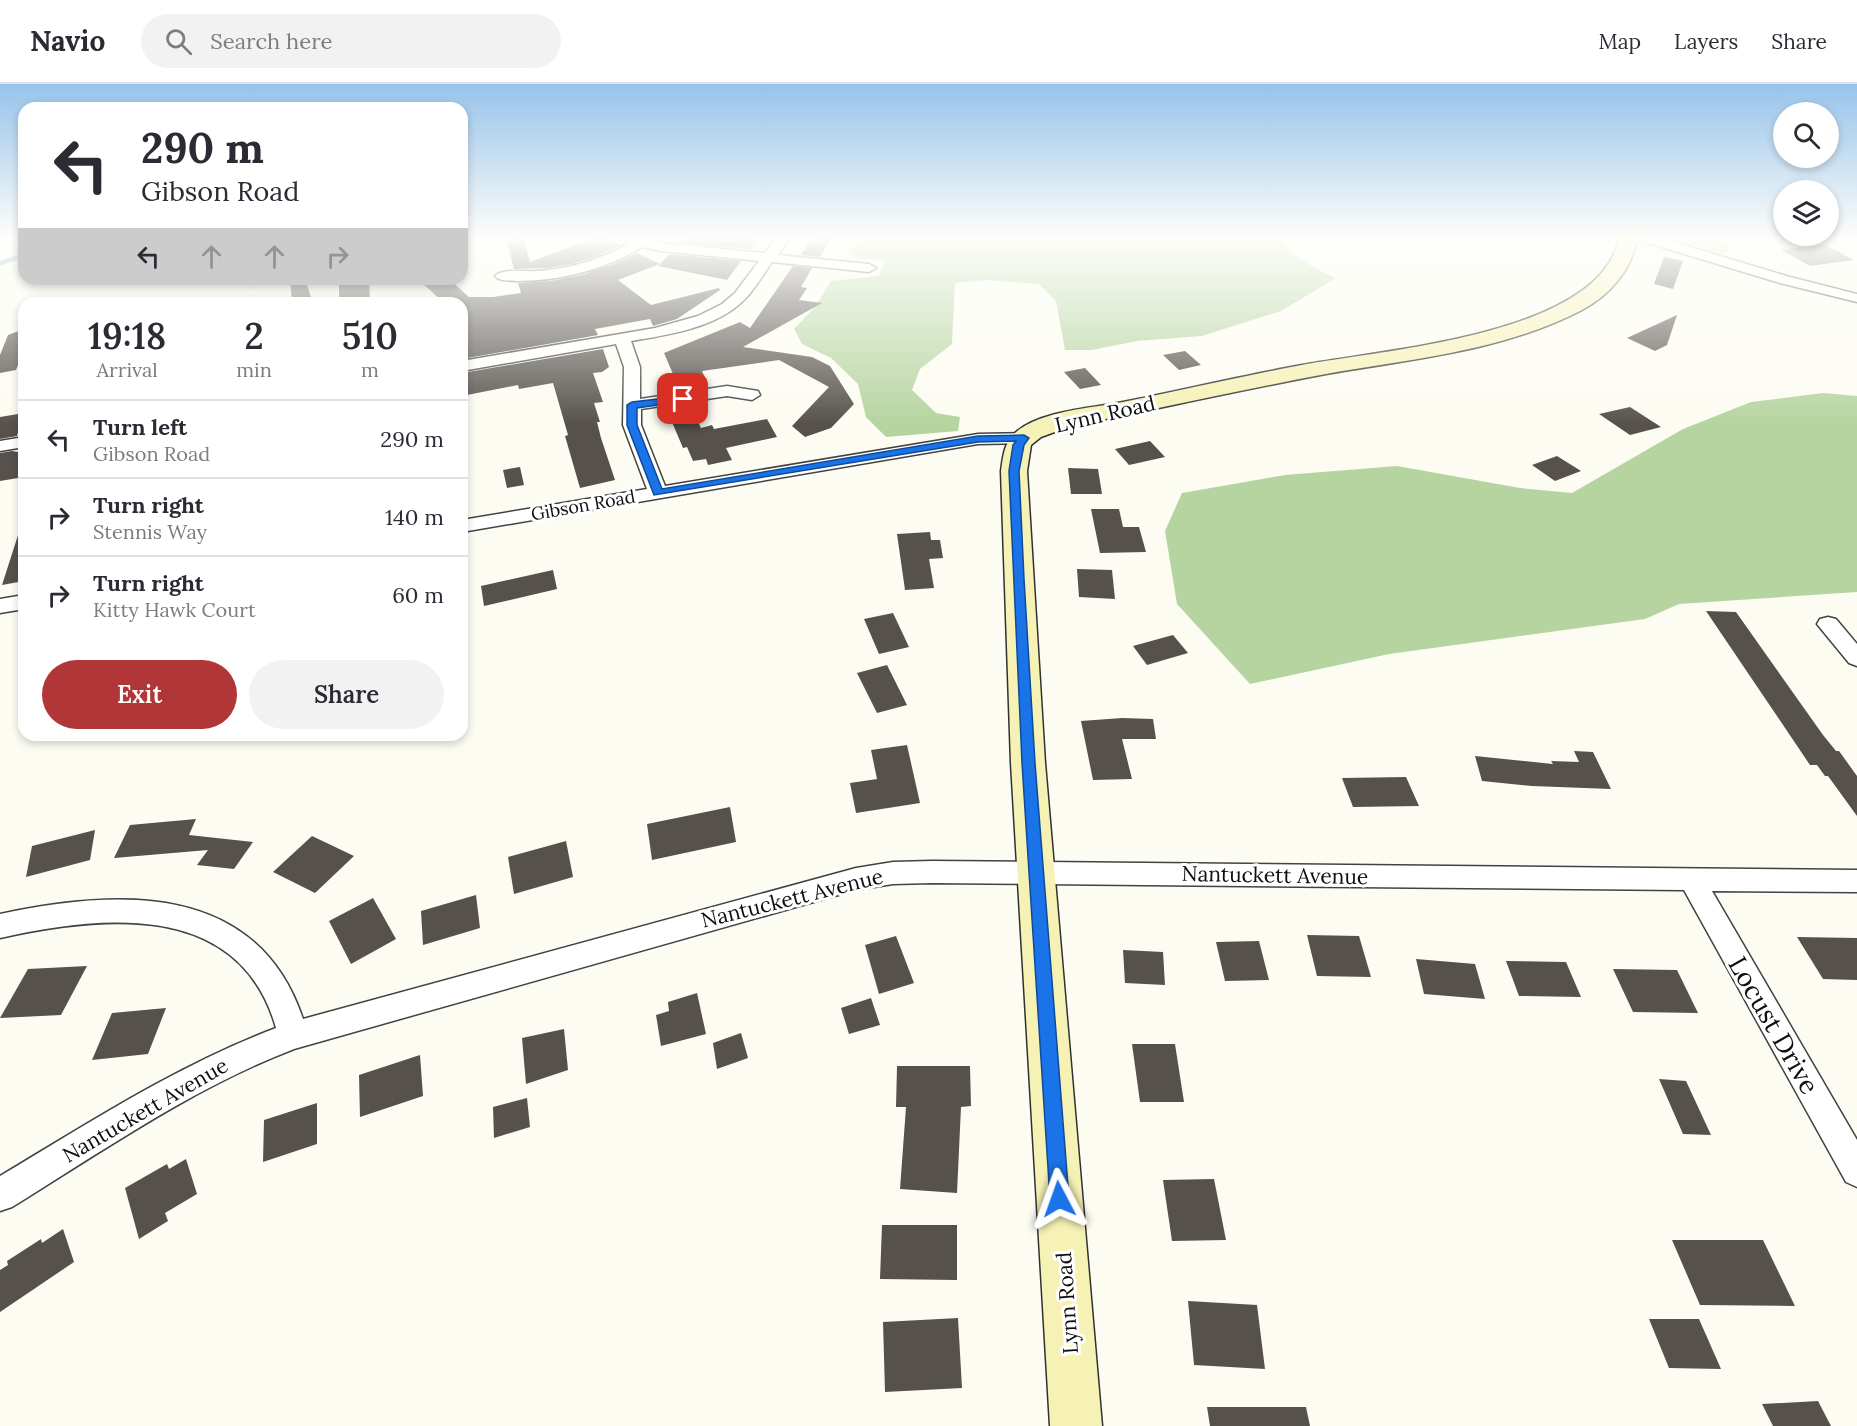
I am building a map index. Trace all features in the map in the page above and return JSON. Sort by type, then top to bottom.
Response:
[{"type":"street","points":[[468,365],[681,326],[719,311],[735,300]]},
{"type":"street","name":"Lynn Road","points":[[1076,1426],[1028,763],[1014,471],[1018,445],[1024,438],[1039,429],[1065,422],[1269,378],[1446,346],[1519,327],[1575,305],[1583,300]]},
{"type":"street","points":[[622,338],[632,368],[632,425],[658,493]]},
{"type":"street","points":[[632,405],[727,391],[752,395]]},
{"type":"street","name":"Gibson Road","points":[[468,525],[978,439],[1024,438]]},
{"type":"street","points":[[0,446],[18,443]]},
{"type":"street","points":[[0,606],[18,603]]},
{"type":"street","points":[[1828,624],[1857,658]]},
{"type":"street","name":"Nantuckett Avenue","points":[[0,1195],[179,1086],[239,1056],[293,1035],[856,879],[893,873],[932,872],[1857,881]]},
{"type":"street","name":"Locust Drive","points":[[1692,880],[1857,1171]]},
{"type":"street","points":[[0,926],[64,913],[109,909],[150,911],[188,920],[217,932],[242,948],[266,972],[283,1002],[293,1035]]},
{"type":"green space","points":[[820,300],[954,300],[952,344],[920,369],[912,390],[936,413],[960,417],[958,431],[886,437],[866,417],[858,384],[831,358],[802,344],[794,329]]},
{"type":"green space","points":[[1055,300],[1300,300],[1281,311],[1202,336],[1137,341],[1092,350],[1065,350]]},
{"type":"green space","points":[[1823,393],[1857,396],[1857,592],[1679,604],[1645,619],[1389,654],[1250,684],[1177,604],[1165,531],[1182,493],[1285,475],[1397,466],[1520,488],[1572,493],[1683,429],[1751,402]]},
{"type":"building","points":[[468,300],[644,300],[651,305],[672,300],[706,300],[677,319],[653,326],[650,319],[595,329],[598,335],[468,358]]},
{"type":"building","points":[[770,300],[799,300],[822,303],[743,347],[812,357],[830,366],[854,404],[831,428],[805,437],[792,426],[829,387],[779,360],[702,371],[707,382],[679,388],[664,353],[740,322],[750,328]]},
{"type":"building","points":[[1677,315],[1667,345],[1655,351],[1627,338]]},
{"type":"building","points":[[18,331],[18,365],[16,370],[0,373],[0,355],[8,335]]},
{"type":"building","points":[[603,349],[609,367],[602,372],[593,373],[603,402],[594,403],[600,422],[597,422],[601,438],[615,480],[580,488],[553,383],[519,389],[518,385],[468,395],[468,372]]},
{"type":"building","points":[[1185,351],[1201,365],[1179,370],[1163,355]]},
{"type":"building","points":[[1085,368],[1101,385],[1080,389],[1064,372]]},
{"type":"building","points":[[1630,407],[1661,427],[1630,435],[1599,414]]},
{"type":"building","points":[[693,411],[701,428],[712,425],[714,429],[767,419],[777,437],[726,448],[732,460],[708,465],[706,459],[693,461],[687,447],[683,448],[669,415]]},
{"type":"building","points":[[18,414],[17,436],[0,439],[0,417]]},
{"type":"building","points":[[1150,441],[1165,457],[1129,465],[1115,449]]},
{"type":"building","points":[[18,452],[18,478],[0,481],[0,453]]},
{"type":"building","points":[[1557,456],[1581,471],[1555,481],[1532,465]]},
{"type":"building","points":[[520,467],[524,485],[507,488],[503,470]]},
{"type":"building","points":[[1068,468],[1098,469],[1102,494],[1071,494]]},
{"type":"building","points":[[1091,509],[1119,509],[1123,527],[1139,527],[1146,552],[1100,553]]},
{"type":"building","points":[[930,532],[931,540],[940,540],[943,558],[929,559],[934,588],[905,590],[897,534]]},
{"type":"building","points":[[18,535],[18,582],[2,585]]},
{"type":"building","points":[[1077,569],[1112,570],[1115,599],[1079,597]]},
{"type":"building","points":[[553,570],[557,589],[484,606],[481,586]]},
{"type":"building","points":[[1706,611],[1736,612],[1823,735],[1836,751],[1839,751],[1857,776],[1857,816],[1828,776],[1825,776],[1817,765],[1810,765]]},
{"type":"building","points":[[893,613],[909,647],[879,654],[864,619]]},
{"type":"building","points":[[1173,635],[1188,653],[1147,665],[1133,646]]},
{"type":"building","points":[[887,665],[907,705],[877,713],[857,673]]},
{"type":"building","points":[[1122,718],[1153,719],[1156,739],[1122,739],[1132,779],[1093,780],[1081,721]]},
{"type":"building","points":[[907,745],[920,803],[856,813],[850,783],[877,779],[871,750]]},
{"type":"building","points":[[1574,751],[1593,752],[1611,789],[1532,786],[1482,781],[1475,756],[1553,764],[1551,761],[1579,762]]},
{"type":"building","points":[[1406,777],[1419,806],[1353,807],[1342,778]]},
{"type":"building","points":[[730,807],[736,842],[652,860],[647,824]]},
{"type":"building","points":[[196,819],[189,835],[253,842],[234,869],[197,865],[208,850],[114,858],[130,825]]},
{"type":"building","points":[[95,830],[90,860],[26,877],[32,846]]},
{"type":"building","points":[[312,836],[354,856],[315,893],[273,872]]},
{"type":"building","points":[[566,841],[573,877],[514,894],[508,857]]},
{"type":"building","points":[[476,895],[480,928],[423,945],[421,911]]},
{"type":"building","points":[[373,898],[396,939],[351,964],[329,921]]},
{"type":"building","points":[[1307,935],[1359,936],[1371,977],[1317,976]]},
{"type":"building","points":[[896,936],[914,983],[879,994],[865,945]]},
{"type":"building","points":[[1797,937],[1857,938],[1857,980],[1823,979]]},
{"type":"building","points":[[1259,941],[1269,980],[1225,981],[1216,942]]},
{"type":"building","points":[[1123,950],[1163,952],[1165,985],[1125,983]]},
{"type":"building","points":[[1416,959],[1475,964],[1485,999],[1424,994]]},
{"type":"building","points":[[1506,961],[1566,962],[1581,997],[1519,996]]},
{"type":"building","points":[[87,966],[61,1015],[0,1018],[28,969]]},
{"type":"building","points":[[1613,969],[1677,970],[1698,1013],[1633,1012]]},
{"type":"building","points":[[697,993],[706,1034],[661,1046],[656,1015],[669,1011],[668,1002]]},
{"type":"building","points":[[871,998],[880,1025],[849,1034],[841,1008]]},
{"type":"building","points":[[166,1008],[148,1054],[92,1060],[112,1013]]},
{"type":"building","points":[[564,1029],[568,1070],[526,1084],[522,1038]]},
{"type":"building","points":[[741,1033],[748,1058],[717,1069],[713,1043]]},
{"type":"building","points":[[1132,1044],[1175,1044],[1184,1102],[1140,1102]]},
{"type":"building","points":[[420,1055],[423,1096],[360,1117],[359,1075]]},
{"type":"building","points":[[897,1066],[970,1066],[971,1106],[961,1107],[957,1193],[900,1189],[906,1107],[896,1107]]},
{"type":"building","points":[[1659,1079],[1686,1081],[1711,1135],[1683,1134]]},
{"type":"building","points":[[527,1098],[530,1127],[494,1138],[493,1107]]},
{"type":"building","points":[[317,1103],[317,1144],[263,1162],[264,1120]]},
{"type":"building","points":[[186,1159],[197,1194],[165,1213],[168,1221],[139,1239],[125,1188],[167,1164],[169,1169]]},
{"type":"building","points":[[1214,1179],[1226,1240],[1172,1241],[1163,1180]]},
{"type":"building","points":[[882,1225],[957,1225],[957,1280],[880,1279]]},
{"type":"building","points":[[63,1229],[74,1262],[0,1312],[0,1270],[8,1265],[7,1261],[41,1239],[42,1243]]},
{"type":"building","points":[[1672,1240],[1763,1240],[1795,1306],[1700,1305]]},
{"type":"building","points":[[1188,1301],[1257,1305],[1265,1369],[1194,1365]]},
{"type":"building","points":[[958,1318],[962,1388],[885,1392],[883,1322]]},
{"type":"building","points":[[1649,1319],[1699,1319],[1721,1369],[1669,1368]]},
{"type":"building","points":[[1818,1401],[1831,1426],[1773,1426],[1762,1404]]},
{"type":"building","points":[[1207,1407],[1306,1407],[1310,1426],[1210,1426]]},
{"type":"route","points":[[683,399],[632,405],[632,425],[658,493],[978,439],[1024,438],[1018,445],[1014,471],[1018,579],[1028,763],[1059,1199]]}]
